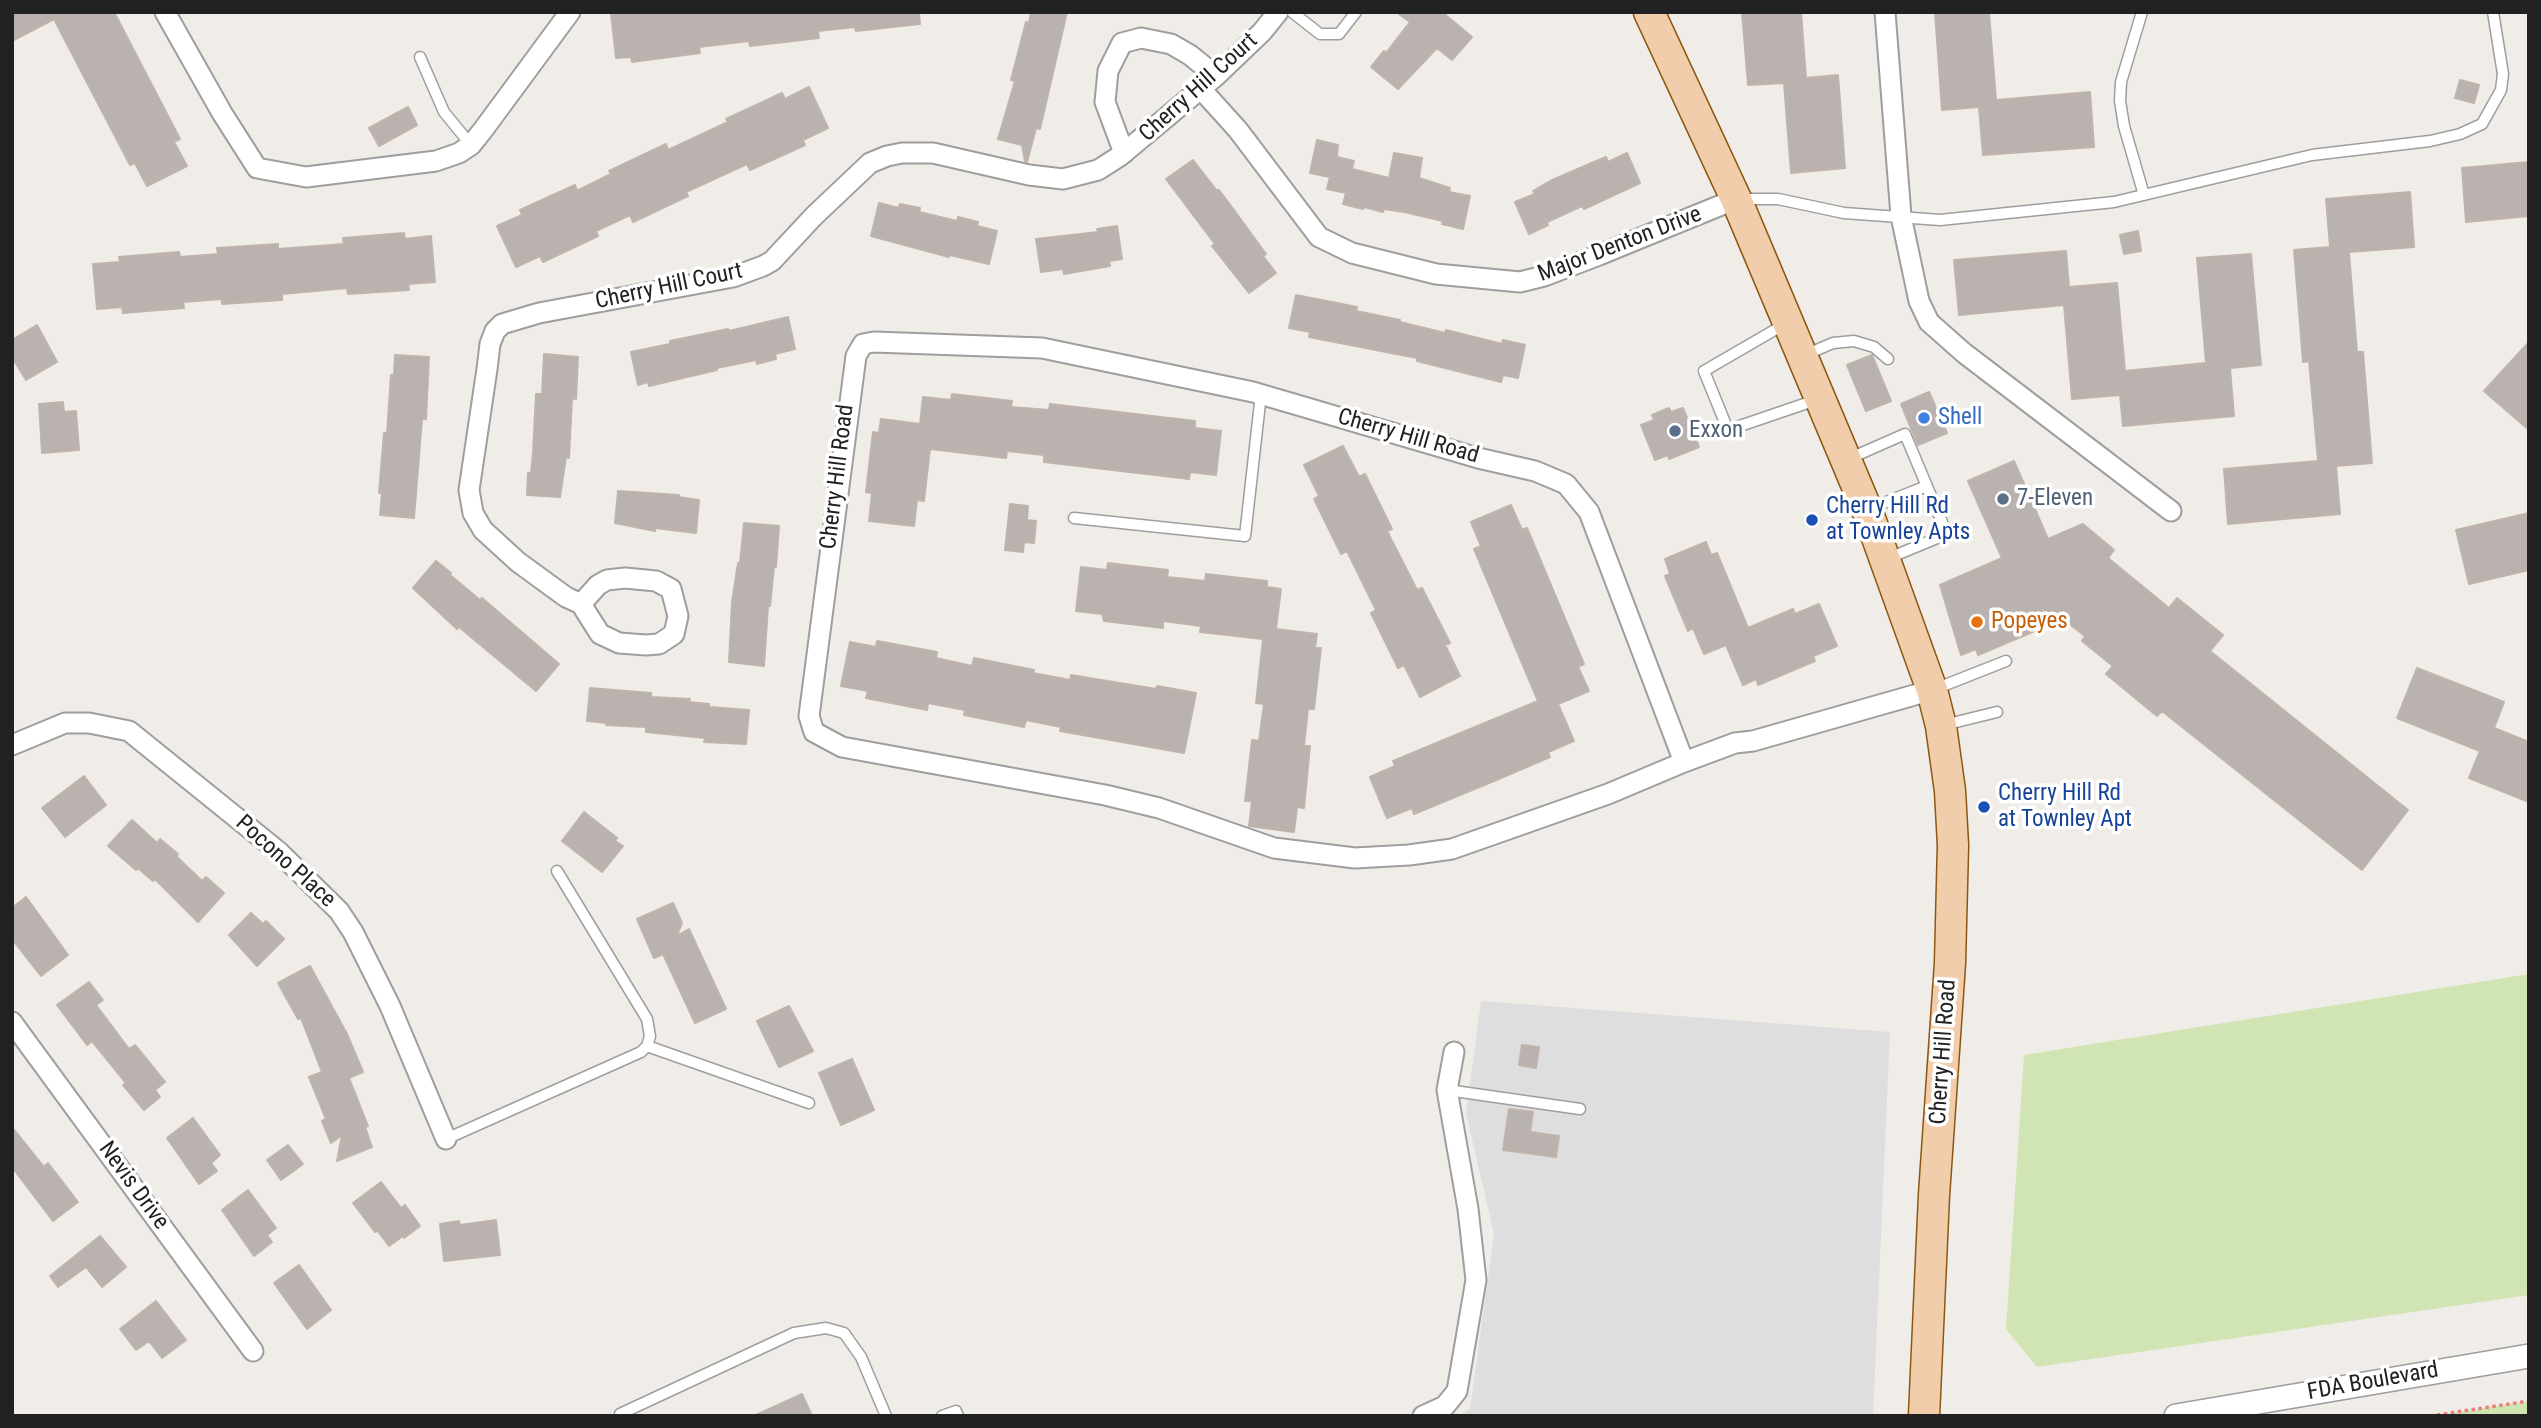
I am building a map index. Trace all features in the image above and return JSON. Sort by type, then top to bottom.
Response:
[{"type":"main road","name":"Cherry Hill Road","points":[[1649,12],[1736,199],[1867,510],[1932,690],[1941,726],[1950,791],[1953,845],[1950,963],[1934,1195],[1924,1416]]},
{"type":"street","points":[[165,12],[222,113],[257,168],[306,177],[436,161],[459,153],[471,145],[570,12]]},
{"type":"street","name":"Cherry Hill Court","points":[[581,604],[598,585],[607,580],[656,580],[671,589],[677,608],[678,626],[674,634],[659,644],[619,643],[600,634],[581,604],[566,597],[518,562],[483,530],[473,513],[469,490],[490,344],[495,331],[502,324],[540,313],[733,276],[763,266],[772,261],[814,216],[870,163],[887,156],[933,153],[1029,175],[1063,178],[1098,170],[1124,153],[1209,83],[1262,32],[1278,12]]},
{"type":"street","points":[[1885,12],[1901,216],[1919,301],[1929,322],[1964,353],[2171,511]]},
{"type":"street","name":"Major Denton Drive","points":[[1124,153],[1105,102],[1108,71],[1122,43],[1142,38],[1171,44],[1189,55],[1238,130],[1319,237],[1352,253],[1436,274],[1520,282],[1600,255],[1736,199]]},
{"type":"street","name":"Cherry Hill Road","points":[[1684,762],[1589,512],[1566,484],[1535,471],[1478,458],[1261,394],[1041,348],[874,342],[863,344],[856,356],[817,638],[809,716],[814,732],[842,747],[1105,795],[1159,808],[1273,848],[1355,858],[1452,849],[1608,794],[1735,743],[1932,690]]},
{"type":"street","name":"Pocono Place","points":[[12,745],[65,723],[89,723],[129,731],[279,852],[339,911],[353,932],[390,1006],[446,1139]]},
{"type":"street","name":"Nevis Drive","points":[[12,1022],[253,1350]]},
{"type":"street","points":[[1423,1416],[1445,1406],[1457,1391],[1476,1280],[1468,1209],[1447,1090],[1454,1052]]},
{"type":"street","name":"FDA Boulevard","points":[[2176,1416],[2529,1356]]},
{"type":"lane","points":[[1292,12],[1320,34],[1339,34],[1356,12]]},
{"type":"lane","points":[[2142,12],[2122,82],[2120,101],[2124,126],[2144,195]]},
{"type":"lane","points":[[1736,199],[1778,199],[1844,213],[1940,220],[2114,202],[2312,155],[2460,135],[2482,124],[2501,90],[2503,74],[2493,12]]},
{"type":"lane","points":[[420,57],[444,112],[471,145]]},
{"type":"lane","points":[[1788,322],[1704,371],[1728,430],[1820,398]]},
{"type":"lane","points":[[1802,356],[1833,343],[1854,341],[1874,347],[1888,359]]},
{"type":"lane","points":[[1073,518],[1245,536],[1261,394]]},
{"type":"lane","points":[[1846,460],[1905,434],[1947,534],[1885,559]]},
{"type":"lane","points":[[1867,510],[1927,486]]},
{"type":"lane","points":[[1932,690],[2007,661]]},
{"type":"lane","points":[[1941,726],[1997,712]]},
{"type":"lane","points":[[446,1139],[641,1052],[647,1046],[650,1037],[647,1019],[556,872]]},
{"type":"lane","points":[[647,1046],[809,1103]]},
{"type":"lane","points":[[1447,1090],[1580,1109]]},
{"type":"lane","points":[[620,1414],[794,1333],[826,1328],[844,1333],[861,1357],[886,1416]]},
{"type":"lane","points":[[942,1416],[956,1411],[958,1416]]},
{"type":"path","points":[[2431,1416],[2529,1401]]},
{"type":"shaded area","points":[[1481,1001],[1890,1032],[1873,1416],[1457,1416],[1470,1409],[1494,1234],[1466,1113]]},
{"type":"green space","points":[[2529,974],[2529,1295],[2037,1367],[2006,1329],[2024,1055]]},
{"type":"green space","points":[[2529,1401],[2529,1416],[2433,1416]]},
{"type":"building","points":[[12,12],[114,12],[180,139],[174,142],[187,166],[147,186],[135,163],[130,165],[54,19],[12,41]]},
{"type":"building","points":[[919,12],[920,24],[856,31],[855,27],[818,31],[819,38],[750,46],[749,41],[699,47],[700,53],[632,62],[631,57],[616,58],[611,14]]},
{"type":"building","points":[[1031,12],[1067,12],[1040,129],[1036,128],[1027,162],[1022,145],[998,139],[1015,81],[1011,80],[1026,22],[1029,23]]},
{"type":"building","points":[[1396,12],[1442,12],[1472,37],[1452,60],[1437,48],[1398,89],[1371,67],[1384,51],[1386,53],[1410,22]]},
{"type":"building","points":[[1742,12],[1801,12],[1806,78],[1838,75],[1845,168],[1791,173],[1784,83],[1748,85]]},
{"type":"building","points":[[1935,12],[1989,12],[1996,100],[2090,92],[2094,147],[1983,155],[1979,107],[1942,110]]},
{"type":"building","points":[[2460,80],[2479,85],[2474,103],[2455,98]]},
{"type":"building","points":[[809,87],[828,128],[803,140],[805,145],[750,170],[747,164],[686,192],[688,196],[633,222],[630,215],[596,231],[598,236],[543,262],[540,256],[516,267],[497,226],[522,215],[520,210],[575,185],[577,191],[611,174],[609,171],[666,144],[668,150],[782,93],[785,99]]},
{"type":"building","points":[[408,107],[417,125],[379,146],[369,128]]},
{"type":"building","points":[[1317,140],[1338,145],[1337,157],[1354,161],[1352,169],[1389,178],[1394,153],[1422,158],[1419,178],[1450,188],[1449,192],[1470,196],[1463,229],[1442,224],[1443,221],[1404,212],[1384,209],[1383,212],[1343,204],[1346,193],[1327,189],[1330,177],[1310,173]]},
{"type":"building","points":[[1627,153],[1640,183],[1584,209],[1582,206],[1547,222],[1548,225],[1529,234],[1515,202],[1535,194],[1533,191],[1550,181],[1606,157],[1608,162]]},
{"type":"building","points":[[1193,160],[1231,206],[1266,254],[1263,256],[1276,273],[1249,293],[1212,246],[1215,244],[1166,179]]},
{"type":"building","points":[[2529,162],[2529,216],[2466,222],[2462,168]]},
{"type":"building","points":[[2410,192],[2414,247],[2349,252],[2357,352],[2363,352],[2372,463],[2336,466],[2340,514],[2228,524],[2224,469],[2318,461],[2309,361],[2303,362],[2294,250],[2330,247],[2326,199]]},
{"type":"building","points":[[879,203],[899,208],[900,204],[920,208],[919,212],[957,221],[958,217],[997,231],[989,264],[950,255],[949,257],[871,236]]},
{"type":"building","points":[[1117,226],[1122,259],[1109,261],[1110,266],[1064,274],[1063,269],[1041,272],[1036,239],[1098,232],[1097,229]]},
{"type":"building","points":[[2138,231],[2141,251],[2124,254],[2120,235]]},
{"type":"building","points":[[404,233],[405,239],[431,236],[435,282],[408,284],[409,290],[348,294],[347,288],[282,294],[282,300],[222,304],[222,299],[183,302],[184,308],[123,313],[122,307],[97,309],[93,264],[120,262],[119,257],[179,252],[180,257],[218,254],[217,248],[278,244],[278,249],[344,244],[343,238]]},
{"type":"building","points":[[2066,251],[2069,287],[2117,283],[2125,371],[2206,363],[2197,258],[2251,254],[2261,365],[2230,368],[2234,416],[2123,426],[2120,395],[2072,399],[2064,305],[1959,315],[1954,260]]},
{"type":"building","points":[[1296,295],[1357,307],[1356,311],[1445,333],[1446,330],[1502,344],[1503,340],[1525,345],[1518,378],[1503,375],[1501,382],[1417,361],[1417,358],[1309,337],[1310,332],[1289,328]]},
{"type":"building","points":[[788,317],[795,349],[775,354],[776,359],[717,368],[649,386],[648,382],[638,385],[631,352],[670,344],[670,341]]},
{"type":"building","points":[[37,325],[57,362],[26,380],[12,357],[12,340]]},
{"type":"building","points":[[2529,342],[2529,430],[2484,391]]},
{"type":"building","points":[[544,354],[578,357],[576,399],[572,398],[569,458],[566,457],[560,497],[527,495],[528,473],[531,473],[533,453],[536,394],[542,394]]},
{"type":"building","points":[[395,355],[429,357],[426,419],[422,419],[414,518],[380,515],[384,433],[387,433]]},
{"type":"building","name":"Shell","points":[[1872,355],[1891,401],[1866,411],[1847,365]]},
{"type":"building","name":"Shell","points":[[1929,392],[1947,433],[1918,445],[1901,404]]},
{"type":"building","points":[[952,394],[1012,401],[1011,407],[1049,410],[1050,404],[1195,421],[1195,428],[1221,431],[1216,475],[1190,472],[1189,479],[1044,462],[1044,455],[1007,451],[1006,458],[930,449],[924,501],[917,500],[914,526],[869,521],[872,493],[866,492],[873,432],[879,433],[881,419],[920,424],[923,397],[951,400]]},
{"type":"building","points":[[63,402],[64,412],[76,411],[79,450],[42,453],[39,404]]},
{"type":"building","name":"Exxon","points":[[1669,408],[1671,412],[1683,408],[1699,447],[1669,459],[1668,455],[1655,460],[1641,425],[1654,420],[1652,415]]},
{"type":"building","points":[[1343,446],[1359,477],[1365,474],[1392,529],[1387,531],[1417,590],[1422,588],[1450,643],[1445,645],[1460,676],[1420,697],[1404,665],[1398,668],[1371,613],[1376,610],[1347,551],[1341,554],[1314,499],[1319,496],[1304,465]]},
{"type":"building","points":[[2014,461],[2048,539],[2083,524],[2114,550],[2108,558],[2169,608],[2177,598],[2223,635],[2210,651],[2408,810],[2362,870],[2162,711],[2157,716],[2106,674],[2113,666],[2082,641],[2085,636],[2063,619],[1978,655],[1976,649],[1961,655],[1940,585],[2002,558],[1968,481]]},
{"type":"building","points":[[618,491],[679,495],[678,497],[699,500],[696,533],[655,528],[655,531],[615,523]]},
{"type":"building","points":[[1010,504],[1028,506],[1027,520],[1036,521],[1034,543],[1024,542],[1023,552],[1005,550]]},
{"type":"building","points":[[1511,505],[1522,530],[1527,528],[1584,664],[1578,667],[1589,691],[1558,704],[1574,741],[1548,752],[1550,757],[1414,814],[1412,808],[1387,818],[1370,777],[1395,766],[1393,761],[1538,701],[1474,549],[1481,546],[1471,522]]},
{"type":"building","points":[[2529,513],[2529,570],[2469,584],[2456,530]]},
{"type":"building","points":[[744,523],[779,526],[776,567],[768,606],[764,666],[729,662],[732,602]]},
{"type":"building","points":[[1706,542],[1711,555],[1717,553],[1748,628],[1793,609],[1795,614],[1819,604],[1837,646],[1813,656],[1815,661],[1758,685],[1756,679],[1743,685],[1726,645],[1704,654],[1693,628],[1688,631],[1665,576],[1670,574],[1665,559]]},
{"type":"building","points":[[436,561],[559,664],[536,691],[459,627],[457,629],[413,588]]},
{"type":"building","points":[[1108,563],[1168,570],[1167,577],[1205,581],[1206,574],[1267,581],[1267,587],[1281,589],[1276,629],[1317,634],[1315,648],[1321,648],[1314,709],[1308,709],[1304,746],[1310,746],[1304,808],[1297,807],[1294,832],[1249,826],[1252,801],[1245,801],[1252,740],[1259,741],[1264,704],[1256,703],[1263,639],[1200,632],[1201,626],[1163,621],[1163,628],[1104,621],[1102,614],[1076,611],[1081,567],[1107,570]]},
{"type":"building","points":[[877,641],[937,652],[936,658],[972,666],[974,658],[1070,680],[1071,675],[1196,693],[1184,753],[1060,731],[1061,727],[1026,720],[1024,727],[964,715],[965,710],[928,703],[927,710],[866,698],[868,691],[841,686],[850,642],[876,647]]},
{"type":"building","points":[[2417,668],[2504,702],[2494,728],[2529,742],[2529,802],[2469,778],[2480,751],[2397,718]]},
{"type":"building","points":[[590,688],[651,693],[651,697],[690,699],[689,702],[709,704],[709,707],[749,710],[746,744],[704,742],[705,738],[646,732],[646,727],[587,721]]},
{"type":"building","points":[[84,776],[106,805],[65,837],[42,808]]},
{"type":"building","points":[[584,812],[623,846],[602,872],[562,841]]},
{"type":"building","points":[[132,820],[157,843],[160,839],[178,854],[176,856],[202,881],[206,877],[224,893],[198,922],[155,879],[153,881],[138,868],[136,870],[108,846]]},
{"type":"building","points":[[26,897],[68,955],[41,976],[12,939],[12,908]]},
{"type":"building","points":[[673,903],[682,923],[677,936],[689,929],[726,1009],[695,1023],[663,954],[654,958],[637,919]]},
{"type":"building","points":[[251,913],[263,924],[266,921],[284,939],[257,966],[229,935]]},
{"type":"building","points":[[310,966],[347,1034],[363,1072],[349,1078],[368,1126],[365,1127],[372,1147],[337,1161],[342,1135],[331,1143],[322,1121],[326,1119],[309,1077],[322,1072],[301,1018],[298,1019],[278,983]]},
{"type":"building","points":[[89,982],[103,1000],[96,1005],[129,1049],[135,1045],[165,1082],[155,1090],[160,1097],[144,1110],[92,1041],[87,1045],[57,1005]]},
{"type":"building","points":[[789,1006],[813,1051],[779,1067],[757,1021]]},
{"type":"building","points":[[1522,1045],[1539,1047],[1536,1068],[1519,1065]]},
{"type":"building","points":[[852,1059],[874,1110],[841,1125],[819,1073]]},
{"type":"building","points":[[1509,1109],[1533,1112],[1530,1132],[1559,1136],[1556,1157],[1503,1150]]},
{"type":"building","points":[[193,1118],[220,1155],[211,1163],[217,1171],[199,1184],[167,1138]]},
{"type":"building","points":[[12,1127],[44,1167],[48,1163],[78,1202],[53,1221],[12,1167]]},
{"type":"building","points":[[288,1145],[303,1164],[281,1180],[267,1160]]},
{"type":"building","points":[[381,1182],[401,1208],[405,1205],[420,1226],[389,1246],[353,1203]]},
{"type":"building","points":[[248,1190],[276,1228],[267,1235],[272,1242],[254,1256],[222,1210]]},
{"type":"building","points":[[496,1220],[500,1255],[444,1261],[440,1224],[459,1221],[460,1225]]},
{"type":"building","points":[[100,1236],[126,1267],[102,1287],[86,1267],[58,1287],[50,1276]]},
{"type":"building","points":[[299,1265],[331,1310],[307,1329],[274,1283]]},
{"type":"building","points":[[156,1301],[186,1340],[162,1358],[149,1341],[136,1350],[120,1329]]},
{"type":"building","points":[[802,1394],[812,1416],[754,1416]]},
{"type":"place","name":"Shell","points":[[1924,418]]},
{"type":"place","name":"Exxon","points":[[1675,431]]},
{"type":"place","name":"7-Eleven","points":[[2003,499]]},
{"type":"place","name":"Cherry Hill Rd at Townley Apts","points":[[1812,520]]},
{"type":"place","name":"Popeyes","points":[[1977,622]]},
{"type":"place","name":"Cherry Hill Rd at Townley Apt","points":[[1984,807]]}]
